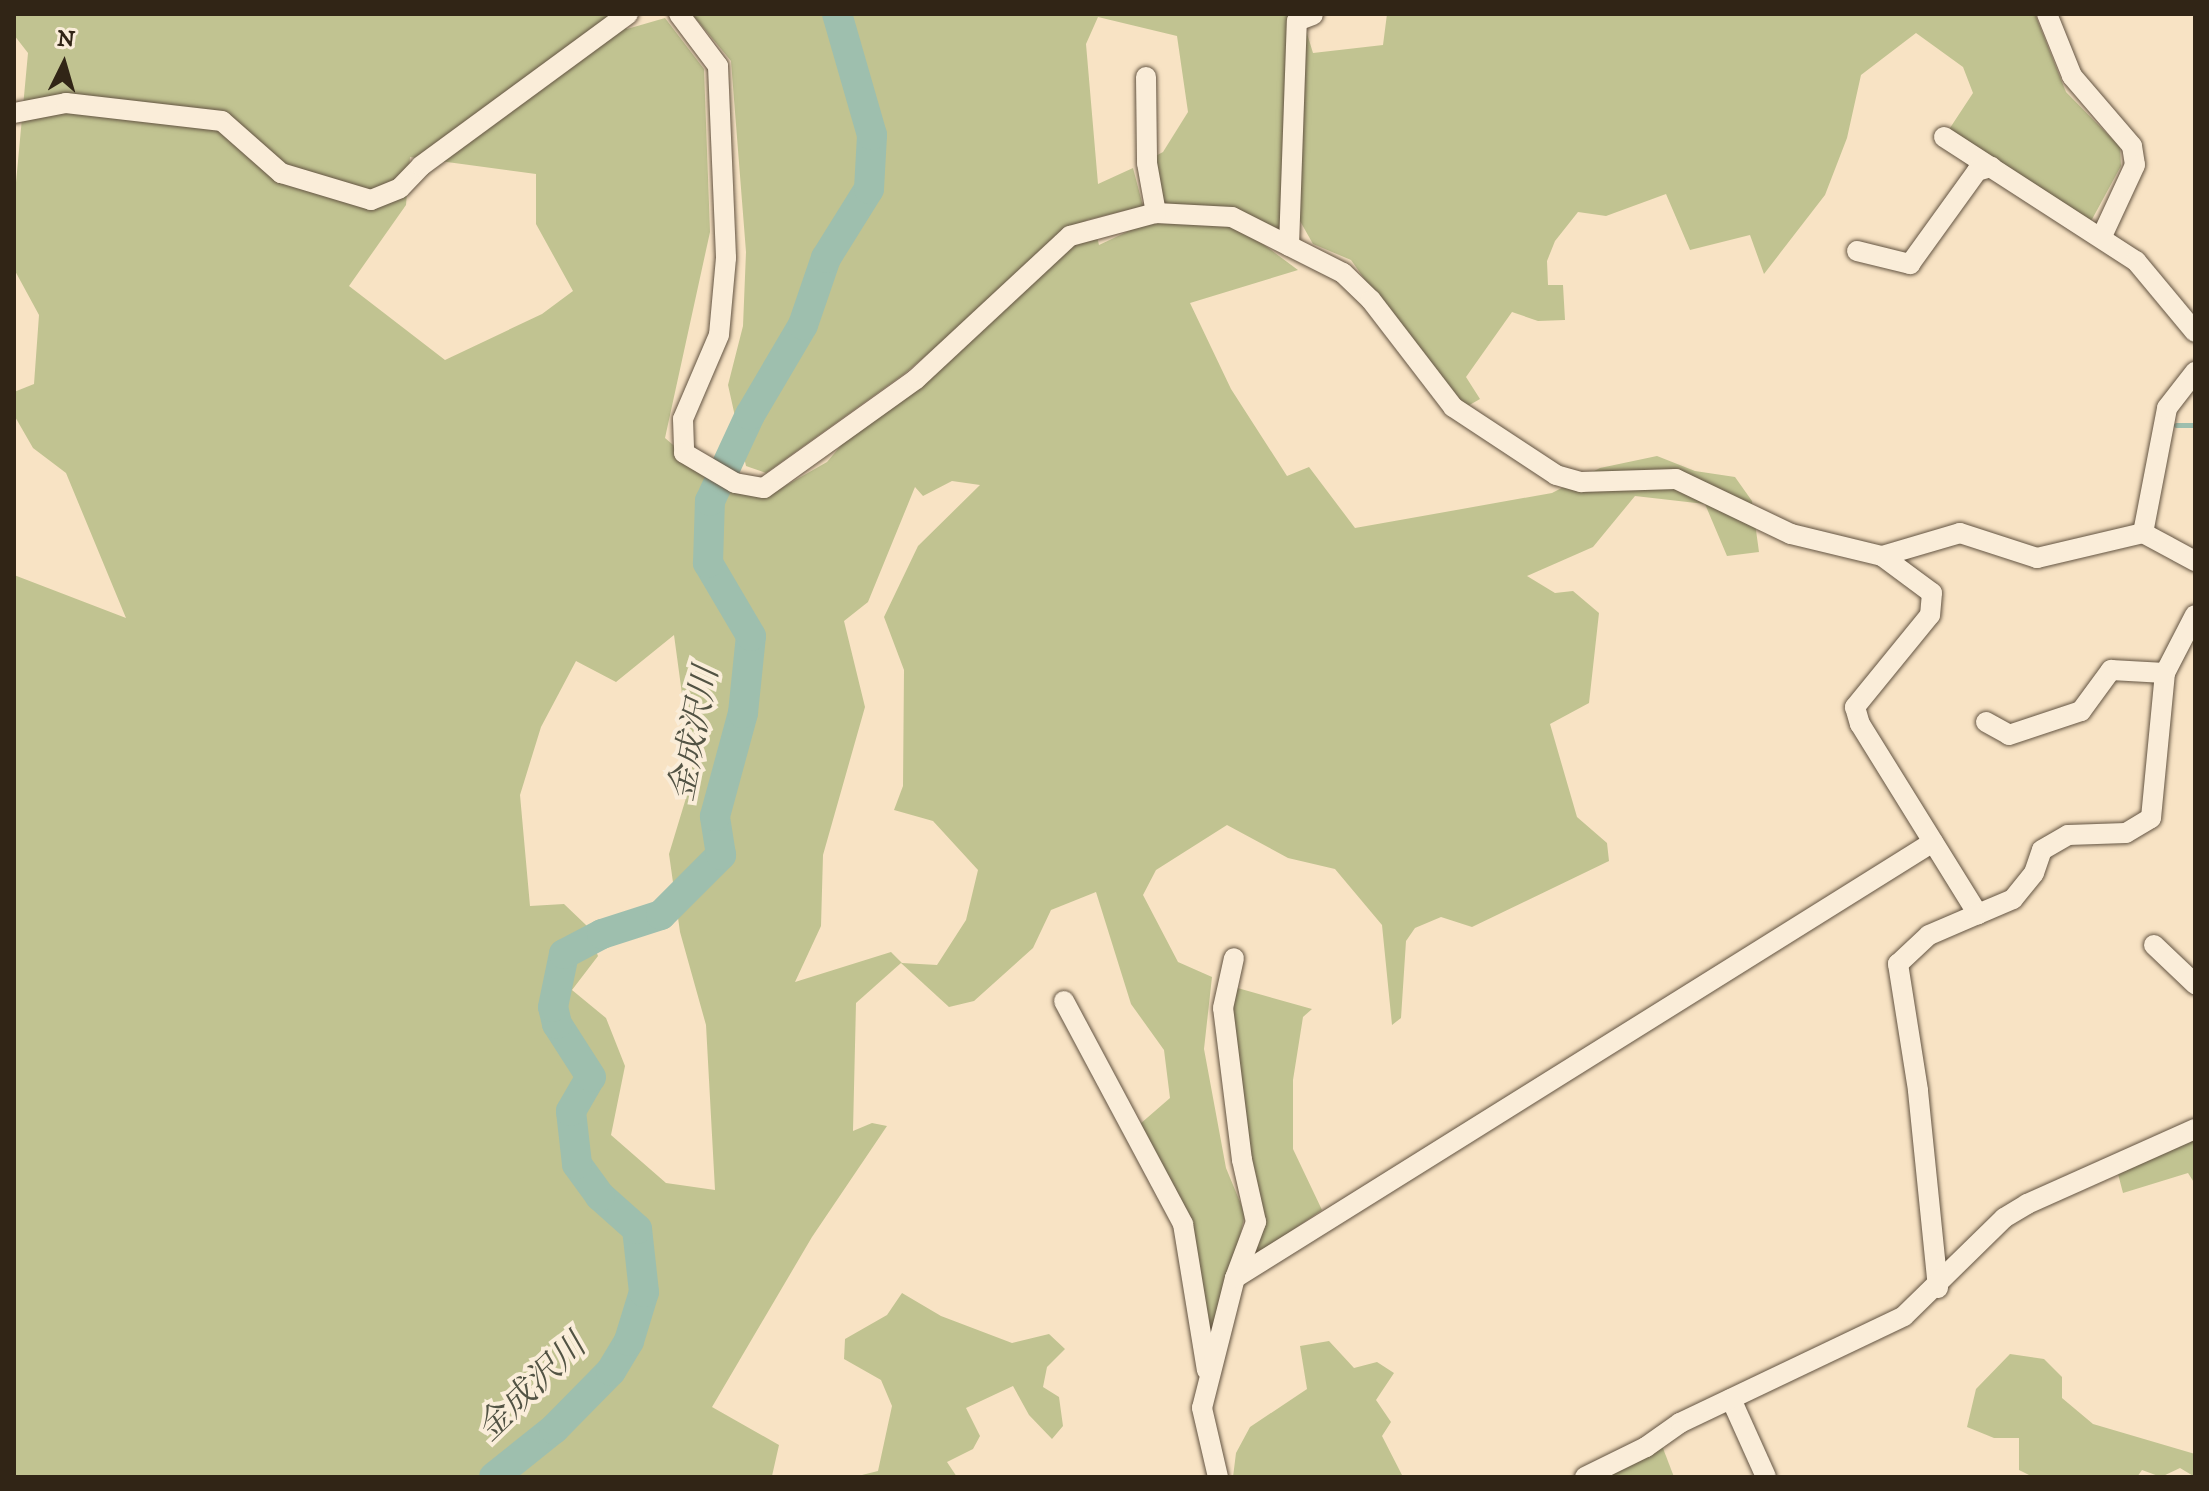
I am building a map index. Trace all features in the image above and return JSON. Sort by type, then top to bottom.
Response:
[{"type":"street","points":[[14,113],[66,103],[222,121],[281,173],[371,200],[400,188],[421,166],[628,14]]},
{"type":"street","points":[[679,14],[718,66],[726,258],[719,335],[683,419],[684,453],[735,483],[764,488],[916,379],[1070,236],[1156,213],[1232,217],[1343,273],[1371,300],[1453,407],[1556,475],[1581,482],[1676,479],[1791,534],[1882,556],[1932,593],[1930,615],[1855,707],[1860,724],[1978,914]]},
{"type":"street","points":[[2047,14],[2072,76],[2132,146],[2135,165],[2102,236]]},
{"type":"street","points":[[1289,246],[1297,21],[1313,15]]},
{"type":"street","points":[[1146,77],[1147,163],[1156,213]]},
{"type":"street","points":[[1944,137],[2102,236],[2136,261],[2195,332]]},
{"type":"street","points":[[1857,251],[1910,264],[1977,171],[1991,167]]},
{"type":"street","points":[[2143,533],[2167,408],[2195,372]]},
{"type":"street","points":[[1882,556],[1960,533],[2037,558],[2143,533],[2195,561]]},
{"type":"street","points":[[1938,1288],[1918,1090],[1898,964],[1929,935],[2013,899],[2034,873],[2042,850],[2068,835],[2126,833],[2151,818],[2165,673],[2195,615]]},
{"type":"street","points":[[1986,722],[2009,735],[2081,711],[2111,670],[2165,673]]},
{"type":"street","points":[[1235,1278],[1933,842]]},
{"type":"street","points":[[2154,945],[2195,984]]},
{"type":"street","points":[[1218,1477],[1202,1408],[1235,1278],[1256,1222],[1242,1160],[1223,1008],[1234,958]]},
{"type":"street","points":[[1064,1001],[1183,1224],[1209,1381]]},
{"type":"street","points":[[1585,1477],[1731,1399],[1904,1316],[1938,1288],[2004,1218],[2027,1204],[2195,1129]]},
{"type":"street","points":[[1731,1399],[1766,1477]]},
{"type":"green space","points":[[14,14],[618,14],[627,29],[665,18],[704,69],[710,232],[665,438],[728,492],[778,490],[827,462],[855,429],[1079,234],[1095,229],[1099,245],[1152,220],[1233,222],[1298,270],[1190,303],[1231,389],[1287,476],[1309,467],[1355,528],[1552,493],[1600,468],[1657,456],[1695,471],[1735,477],[1752,501],[1759,552],[1727,556],[1705,504],[1635,496],[1593,547],[1527,576],[1555,593],[1573,591],[1599,613],[1589,703],[1550,724],[1577,817],[1607,843],[1609,861],[1472,927],[1441,917],[1415,928],[1406,941],[1401,1018],[1392,1025],[1382,925],[1335,869],[1288,858],[1227,825],[1156,870],[1143,895],[1178,962],[1212,977],[1204,1049],[1226,1168],[1245,1214],[1213,1353],[1191,1227],[1140,1124],[1170,1098],[1164,1050],[1131,1004],[1096,892],[1051,910],[1033,948],[974,1001],[949,1007],[901,963],[856,1003],[853,1131],[872,1123],[887,1126],[812,1237],[712,1407],[779,1445],[772,1476],[14,1477],[14,575],[126,618],[66,473],[33,448],[14,415],[14,392],[34,384],[39,315],[14,269],[14,204],[28,53],[14,35]],"holes":[[[410,157],[536,174],[536,224],[573,291],[542,314],[445,360],[349,286],[406,205]],[[952,481],[980,485],[918,546],[884,617],[904,670],[903,786],[894,810],[933,821],[978,870],[966,920],[937,965],[902,963],[891,952],[795,982],[821,926],[823,855],[865,707],[844,621],[868,602],[915,487],[923,496]],[[674,635],[693,775],[669,854],[680,932],[706,1025],[715,1190],[666,1183],[611,1135],[625,1066],[606,1018],[572,990],[598,956],[586,925],[564,904],[530,906],[520,795],[541,727],[576,661],[616,682]]]},
{"type":"green space","points":[[692,14],[1301,14],[1313,53],[1383,45],[1387,14],[2035,14],[2066,92],[2120,147],[2121,166],[2090,223],[1948,131],[1973,93],[1963,67],[1916,33],[1861,75],[1847,138],[1825,195],[1764,274],[1750,235],[1690,250],[1666,194],[1606,216],[1578,212],[1555,241],[1547,261],[1548,285],[1563,285],[1565,320],[1538,321],[1512,312],[1466,377],[1480,399],[1466,407],[1433,376],[1351,260],[1313,244],[1287,198],[1281,236],[1161,207],[1152,158],[1163,152],[1188,112],[1177,36],[1098,17],[1086,44],[1098,184],[1133,168],[1143,206],[1087,220],[904,374],[766,473],[746,466],[728,385],[743,326],[746,252],[731,61]]},
{"type":"green space","points":[[1234,987],[1312,1009],[1303,1017],[1293,1080],[1293,1149],[1322,1210],[1251,1258],[1230,1011]]},
{"type":"green space","points":[[2195,1136],[2195,1184],[2188,1173],[2123,1193],[2117,1170]]},
{"type":"green space","points":[[902,1293],[941,1316],[1012,1343],[1049,1334],[1065,1349],[1047,1367],[1043,1387],[1059,1397],[1063,1426],[1052,1439],[1029,1415],[1013,1386],[966,1408],[980,1436],[973,1449],[947,1462],[957,1477],[854,1477],[878,1471],[892,1406],[881,1380],[844,1359],[845,1339],[887,1315]]},
{"type":"green space","points":[[1329,1341],[1354,1368],[1377,1362],[1394,1373],[1376,1400],[1391,1422],[1382,1436],[1403,1477],[1233,1477],[1236,1453],[1250,1427],[1307,1389],[1300,1346]]},
{"type":"green space","points":[[2010,1354],[2044,1359],[2062,1377],[2062,1398],[2093,1424],[2195,1454],[2195,1477],[2180,1468],[2161,1477],[2142,1470],[2137,1477],[2033,1477],[2019,1470],[2019,1438],[1994,1438],[1967,1427],[1976,1389]]},
{"type":"green space","points":[[1661,1443],[1674,1477],[1600,1477]]},
{"type":"waterway","name":"金成沢川","points":[[494,1477],[554,1429],[611,1371],[629,1341],[644,1292],[637,1229],[600,1196],[577,1164],[571,1111],[591,1077],[557,1024],[553,1007],[564,954],[602,934],[661,915],[721,855],[715,816],[743,713],[751,636],[708,563],[710,501],[750,415],[803,325],[826,258],[869,189],[872,135],[837,14]]},
{"type":"waterway","points":[[2176,425],[2195,425]]}]
